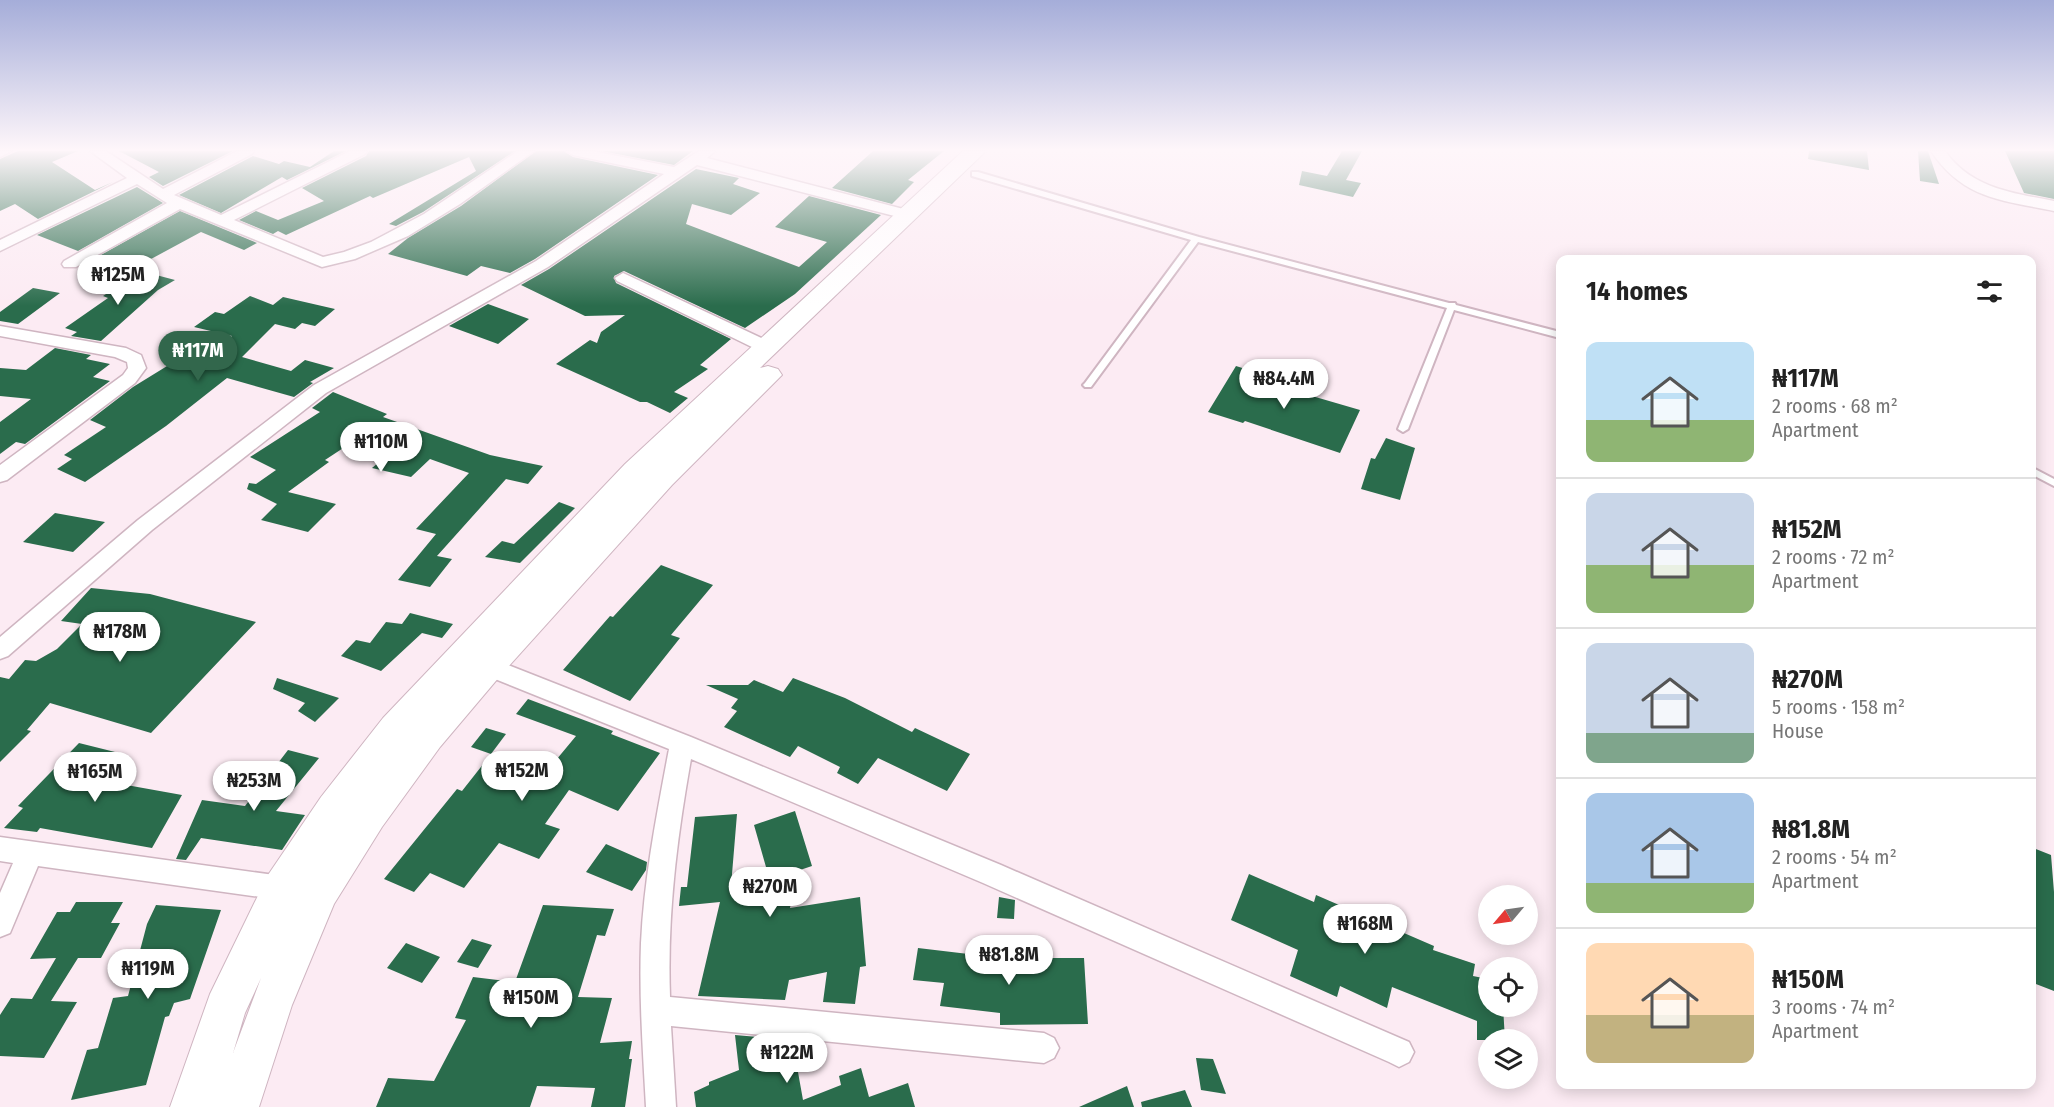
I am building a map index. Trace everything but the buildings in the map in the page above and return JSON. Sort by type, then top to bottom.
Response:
[{"type":"main road","points":[[193,1107],[225,1009],[282,888],[334,809],[396,729],[635,471],[906,214],[921,203]]},
{"type":"main road","points":[[236,1107],[271,1005],[319,892],[369,815],[427,736],[488,666],[662,478],[935,203]]},
{"type":"street","points":[[0,246],[88,203]]},
{"type":"street","points":[[70,264],[179,203],[322,262],[342,259],[366,251],[448,203]]},
{"type":"street","points":[[223,220],[257,203]]},
{"type":"street","points":[[0,650],[145,525],[320,390],[542,264],[631,203]]},
{"type":"street","points":[[867,203],[906,214]]},
{"type":"street","points":[[2037,203],[2054,206]]},
{"type":"street","points":[[623,278],[766,347]]},
{"type":"street","points":[[0,331],[120,352],[135,359],[136,368],[129,380],[0,475]]},
{"type":"street","points":[[488,666],[682,744],[992,874],[1399,1053]]},
{"type":"street","points":[[661,1107],[655,1010],[655,941],[665,839],[682,744]]},
{"type":"street","points":[[0,849],[282,888]]},
{"type":"street","points":[[0,924],[30,853]]},
{"type":"street","points":[[655,1010],[1044,1048]]},
{"type":"lane","points":[[1092,203],[1196,239],[1556,334]]},
{"type":"lane","points":[[1088,385],[1196,239]]},
{"type":"lane","points":[[1403,429],[1452,306]]},
{"type":"lane","points":[[2036,473],[2054,483]]}]
